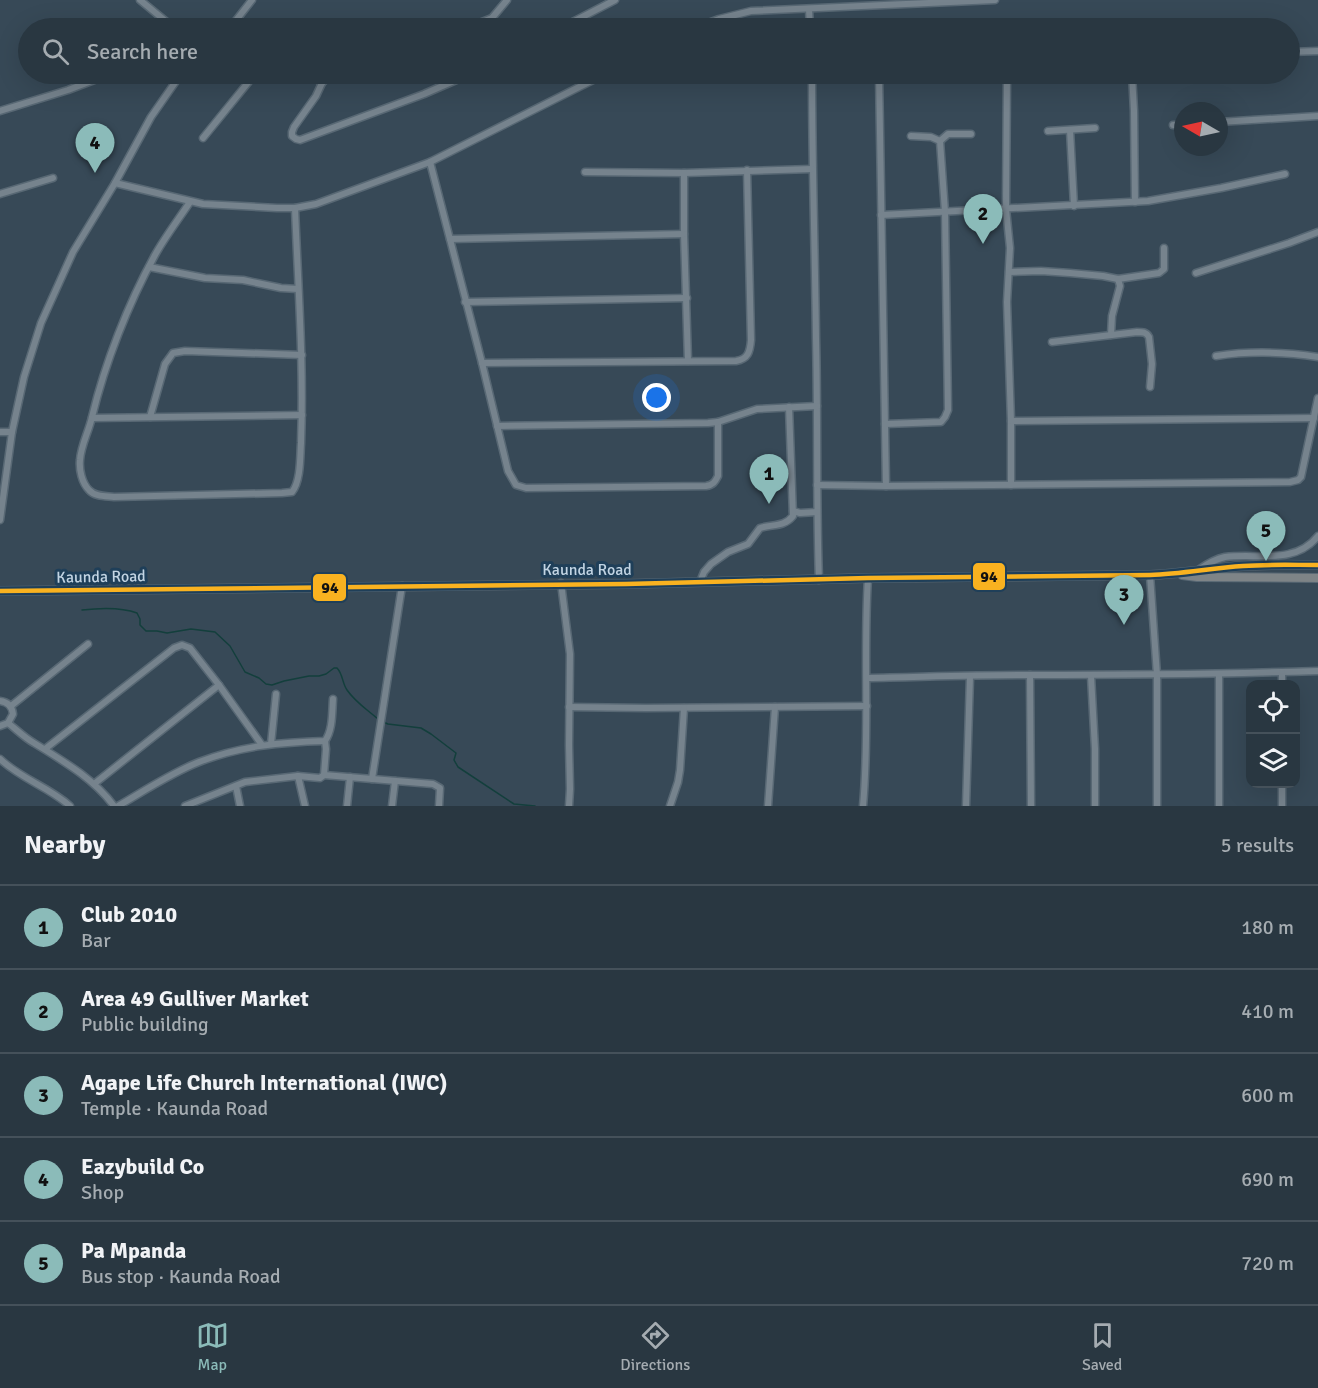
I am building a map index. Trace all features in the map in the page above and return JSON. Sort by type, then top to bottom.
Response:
[{"type":"main road","name":"Kaunda Road","points":[[0,591],[1150,575],[1246,566],[1318,565]]},
{"type":"main road","name":"Kaunda Road","points":[[1174,574],[1197,577],[1318,578]]},
{"type":"street","points":[[140,0],[162,18]]},
{"type":"street","points":[[238,18],[252,0]]},
{"type":"street","points":[[492,18],[507,0]]},
{"type":"street","points":[[580,18],[615,0]]},
{"type":"street","points":[[722,18],[741,12],[876,3],[995,0]]},
{"type":"street","points":[[809,9],[809,18]]},
{"type":"street","points":[[1300,52],[1318,51]]},
{"type":"street","points":[[0,111],[84,84]]},
{"type":"street","points":[[0,520],[12,432],[24,377],[41,323],[73,252],[115,183],[151,117],[173,84]]},
{"type":"street","points":[[203,138],[247,84]]},
{"type":"street","points":[[322,84],[316,96],[294,127],[292,136],[296,139],[300,140],[336,127],[447,84]]},
{"type":"street","points":[[115,183],[190,202],[222,206],[295,208],[316,204],[430,162],[585,84]]},
{"type":"street","points":[[812,84],[819,580]]},
{"type":"street","points":[[879,84],[886,486]]},
{"type":"street","points":[[1007,84],[1006,209],[1010,248],[1007,302],[1011,485]]},
{"type":"street","points":[[1133,84],[1135,202]]},
{"type":"street","points":[[1228,121],[1318,116]]},
{"type":"street","points":[[1070,129],[1074,206]]},
{"type":"street","points":[[1048,131],[1095,129]]},
{"type":"street","points":[[940,141],[948,134],[971,134]]},
{"type":"street","points":[[911,136],[932,137],[940,141]]},
{"type":"street","points":[[885,424],[941,422],[948,410],[945,212],[940,141]]},
{"type":"street","points":[[430,162],[508,471],[512,480],[519,487],[711,485],[718,476],[718,422]]},
{"type":"street","points":[[585,172],[684,173],[812,169]]},
{"type":"street","points":[[482,363],[742,360],[750,349],[747,170]]},
{"type":"street","points":[[684,173],[688,360]]},
{"type":"street","points":[[881,215],[1159,200],[1285,174]]},
{"type":"street","points":[[0,194],[53,178]]},
{"type":"street","points":[[190,202],[149,267],[124,321],[96,396],[79,463],[82,477],[90,492],[97,495],[114,497],[292,492],[296,487],[300,461],[302,355],[295,208]]},
{"type":"street","points":[[1196,273],[1318,232]]},
{"type":"street","points":[[450,239],[684,234]]},
{"type":"street","points":[[1009,272],[1060,272],[1118,279],[1159,273],[1164,268],[1164,248]]},
{"type":"street","points":[[149,267],[205,278],[243,280],[298,289]]},
{"type":"street","points":[[1111,335],[1112,316],[1120,286],[1118,279]]},
{"type":"street","points":[[465,302],[687,298]]},
{"type":"street","points":[[1052,342],[1147,333],[1152,364],[1150,387]]},
{"type":"street","points":[[150,417],[165,364],[172,353],[185,351],[302,355]]},
{"type":"street","points":[[1216,356],[1298,354],[1318,357]]},
{"type":"street","points":[[817,485],[1290,482],[1301,477],[1318,398]]},
{"type":"street","points":[[497,426],[718,422],[757,409],[817,406]]},
{"type":"street","points":[[700,582],[704,572],[711,564],[728,552],[748,544],[760,528],[783,524],[792,516],[789,407]]},
{"type":"street","points":[[92,418],[302,415]]},
{"type":"street","points":[[1011,421],[1314,418]]},
{"type":"street","points":[[0,432],[12,432]]},
{"type":"street","points":[[793,511],[817,512]]},
{"type":"street","points":[[1199,570],[1224,557],[1275,557],[1300,551],[1318,536]]},
{"type":"street","points":[[1150,575],[1157,675],[1157,806]]},
{"type":"street","points":[[863,806],[867,753],[868,578]]},
{"type":"street","points":[[561,583],[570,654],[569,806]]},
{"type":"street","points":[[372,779],[402,586]]},
{"type":"street","points":[[11,706],[88,644]]},
{"type":"street","points":[[45,749],[174,648],[182,645],[190,648],[262,745]]},
{"type":"street","points":[[867,678],[1318,671]]},
{"type":"street","points":[[1282,673],[1282,680]]},
{"type":"street","points":[[1219,674],[1219,806]]},
{"type":"street","points":[[1030,675],[1031,806]]},
{"type":"street","points":[[1091,676],[1095,806]]},
{"type":"street","points":[[966,806],[969,677]]},
{"type":"street","points":[[94,784],[219,686]]},
{"type":"street","points":[[271,744],[276,694]]},
{"type":"street","points":[[324,775],[325,741],[328,736],[333,699]]},
{"type":"street","points":[[0,701],[11,706],[13,714],[8,723],[0,726]]},
{"type":"street","points":[[569,707],[867,706]]},
{"type":"street","points":[[768,806],[775,707]]},
{"type":"street","points":[[670,806],[680,770],[684,708]]},
{"type":"street","points":[[8,723],[94,784],[114,806]]},
{"type":"street","points":[[118,806],[197,762],[262,745],[325,741]]},
{"type":"street","points":[[0,759],[16,772],[56,795],[70,806]]},
{"type":"street","points":[[185,806],[245,782],[298,776],[320,778],[324,775],[433,784],[440,788],[439,806]]},
{"type":"street","points":[[298,776],[305,806]]},
{"type":"street","points":[[346,806],[350,777]]},
{"type":"street","points":[[392,806],[395,781]]},
{"type":"street","points":[[236,786],[240,806]]},
{"type":"street","points":[[1282,788],[1282,806]]},
{"type":"waterway","points":[[82,610],[103,608],[131,611],[137,613],[140,625],[146,631],[167,633],[191,629],[215,632],[230,646],[245,672],[266,684],[272,685],[309,676],[319,676],[337,668],[351,695],[379,720]]},
{"type":"waterway","points":[[383,722],[421,728],[456,753],[454,760],[458,767],[514,804],[535,806]]},
{"type":"transit line","name":"94","points":[[0,591],[1150,575],[1252,565],[1318,565]]},
{"type":"place","name":"Eazybuild Co","points":[[95,173]]},
{"type":"place","name":"Area 49 Gulliver Market","points":[[983,244]]},
{"type":"place","name":"Club 2010","points":[[769,504]]},
{"type":"place","name":"Pa Mpanda","points":[[1266,561]]},
{"type":"place","name":"Agape Life Church International (IWC)","points":[[1124,625]]}]
